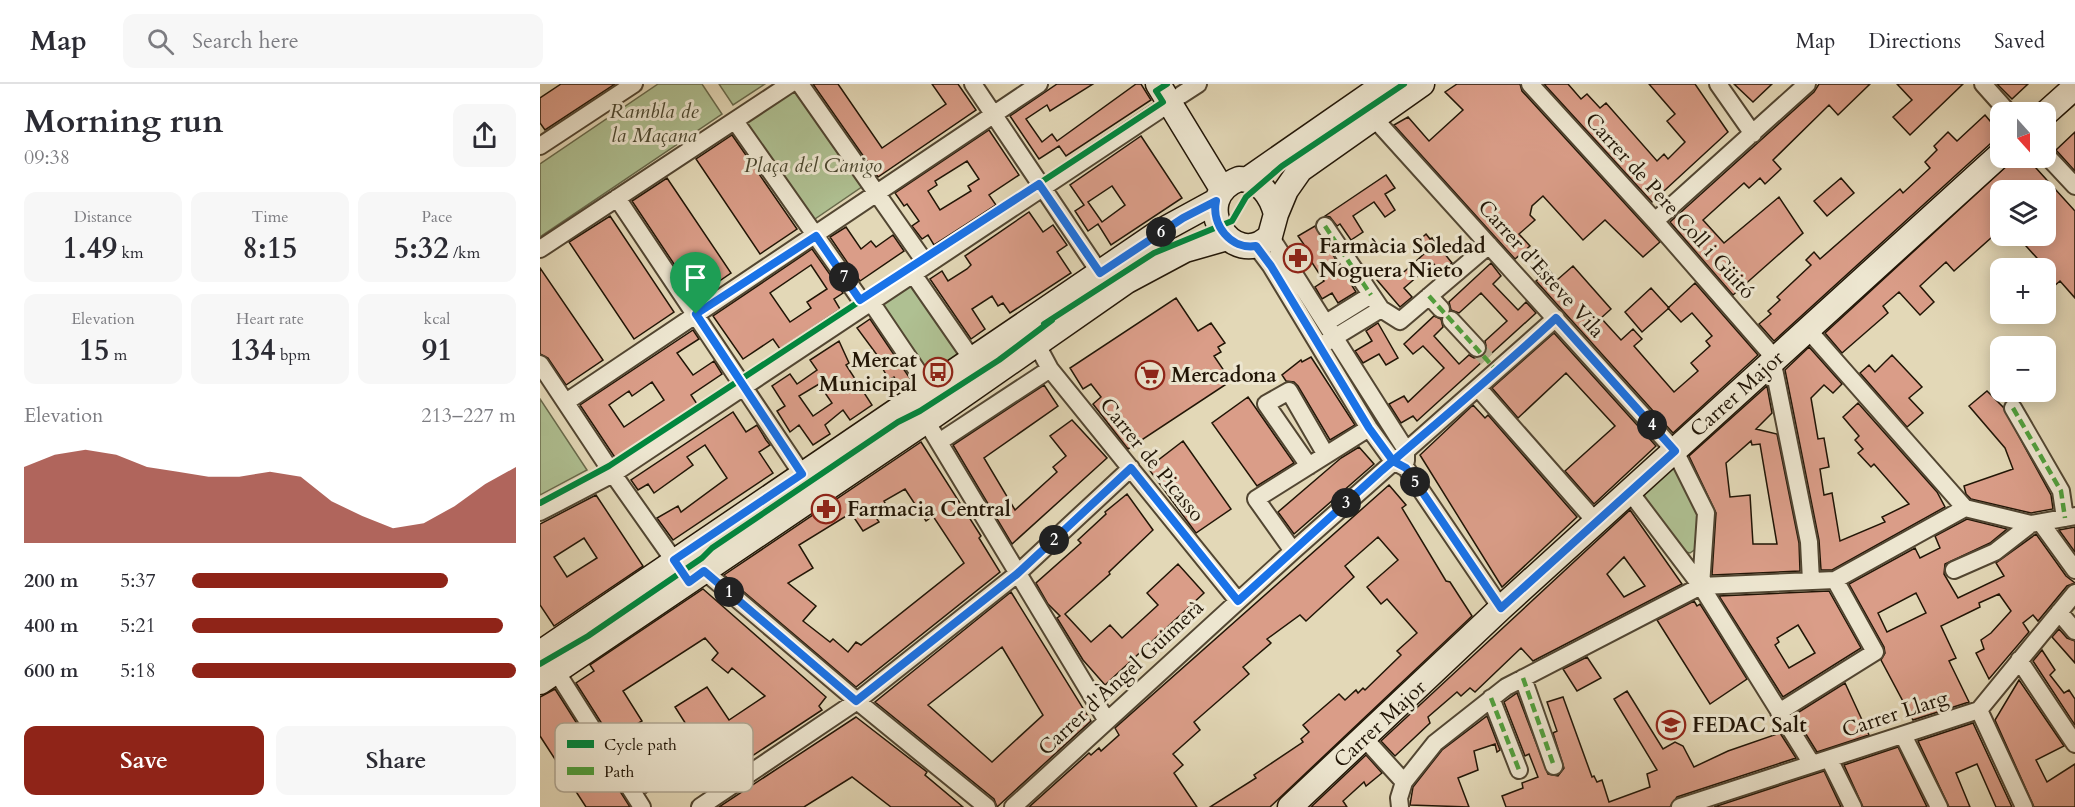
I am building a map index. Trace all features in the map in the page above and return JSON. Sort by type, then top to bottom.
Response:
[{"type":"main road","points":[[545,669],[674,560],[1385,84]]},
{"type":"main road","points":[[1231,187],[1216,213],[1227,238],[1237,245],[1267,232],[1286,189],[1300,170],[1422,84]]},
{"type":"main road","points":[[2056,104],[2075,87]]},
{"type":"main road","points":[[1176,90],[1231,187],[1269,196],[1267,232]]},
{"type":"main road","name":"Carrer Major","points":[[1302,803],[1501,608],[1809,331],[1990,164]]},
{"type":"main road","points":[[545,669],[697,577],[1156,264],[1185,250],[1227,238]]},
{"type":"street","points":[[542,141],[634,84]]},
{"type":"street","points":[[540,249],[790,84]]},
{"type":"street","points":[[800,84],[927,265]]},
{"type":"street","points":[[973,84],[1100,273]]},
{"type":"street","points":[[566,402],[1039,84]]},
{"type":"street","name":"Carrer de Pere Coll i Güitó","points":[[1530,84],[1655,221],[1771,354],[1772,362]]},
{"type":"street","points":[[1718,84],[1753,134]]},
{"type":"street","points":[[1655,221],[1808,84]]},
{"type":"street","points":[[1983,84],[1999,102]]},
{"type":"street","points":[[540,512],[613,474],[744,388],[1043,188],[1176,90]]},
{"type":"street","name":"Carrer d'Esteve Vila","points":[[1373,117],[1675,451],[1706,513],[1701,586]]},
{"type":"street","points":[[735,121],[816,236],[929,388]]},
{"type":"street","points":[[2056,166],[2075,186]]},
{"type":"street","points":[[617,198],[802,474]]},
{"type":"street","points":[[1325,226],[1381,309],[1400,321],[1489,245]]},
{"type":"street","points":[[1267,232],[1406,450]]},
{"type":"street","points":[[1267,232],[1271,266],[1369,428],[1399,464],[1501,608]]},
{"type":"street","points":[[913,274],[972,359]]},
{"type":"street","points":[[1326,323],[1371,295]]},
{"type":"street","points":[[1429,296],[1487,359]]},
{"type":"street","points":[[1318,346],[1335,339],[1381,309]]},
{"type":"street","name":"Carrer d'Àngel Guimerà","points":[[1013,807],[1293,551],[1399,464],[1406,450],[1478,388],[1487,359],[1556,318]]},
{"type":"street","points":[[1809,331],[1965,508],[2036,524],[2075,570]]},
{"type":"street","name":"Carrer de Picasso","points":[[1036,344],[1050,369],[1238,601]]},
{"type":"street","points":[[1772,362],[1809,542],[1811,581]]},
{"type":"street","points":[[540,364],[613,474],[674,560],[856,701],[987,807]]},
{"type":"street","points":[[939,442],[1050,369]]},
{"type":"street","points":[[1478,388],[1596,522]]},
{"type":"street","points":[[1309,466],[1266,404],[1289,391],[1326,455]]},
{"type":"street","points":[[1954,570],[1995,552],[2036,524],[2070,517],[2061,491],[2013,408]]},
{"type":"street","points":[[926,422],[1107,721]]},
{"type":"street","points":[[1293,551],[1256,499],[1369,428]]},
{"type":"street","points":[[753,771],[856,701],[1017,574],[1131,468]]},
{"type":"street","points":[[1630,492],[1701,586],[1812,764]]},
{"type":"street","points":[[1400,807],[1399,798],[1404,782],[1435,743],[1491,698],[1523,678],[1701,586],[1835,580],[1965,508]]},
{"type":"street","points":[[1779,711],[1875,652],[1835,580]]},
{"type":"street","name":"Carrer Llarg","points":[[1680,807],[1904,737],[1979,710],[2075,593]]},
{"type":"street","points":[[2059,612],[2075,631]]},
{"type":"street","points":[[2019,660],[2075,744]]},
{"type":"street","points":[[545,669],[583,723]]},
{"type":"street","points":[[1523,678],[1554,766]]},
{"type":"street","points":[[1491,698],[1519,770]]},
{"type":"street","points":[[1979,710],[2024,807]]},
{"type":"street","points":[[1904,737],[1939,807]]},
{"type":"street","points":[[1365,739],[1404,782]]},
{"type":"street","points":[[1829,759],[1853,807]]},
{"type":"street","points":[[631,792],[642,807]]},
{"type":"street","points":[[700,807],[722,792]]},
{"type":"green space","name":"Rambla de la Maçana","points":[[658,84],[702,84],[722,114],[540,237],[540,164]]},
{"type":"green space","name":"Rambla de la Maçana","points":[[719,84],[765,84],[733,105]]},
{"type":"green space","name":"Plaça del Canigo","points":[[796,87],[866,184],[812,221],[745,123]]},
{"type":"green space","points":[[913,280],[962,352],[930,374],[881,302]]},
{"type":"green space","points":[[540,399],[587,470],[540,495]]},
{"type":"green space","points":[[1676,465],[1700,514],[1700,546],[1690,553],[1682,551],[1643,499],[1645,494]]},
{"type":"building","points":[[561,84],[615,84],[545,130],[540,123],[540,98]]},
{"type":"building","points":[[813,84],[838,84],[882,148],[946,104],[932,84],[958,84],[976,110],[878,177]]},
{"type":"building","points":[[1057,84],[1093,84],[1050,111],[1047,105],[1026,119],[1042,142],[1052,134],[1057,141],[1136,84],[1141,84],[1151,100],[1066,156],[1059,146],[1039,159],[1010,116]]},
{"type":"building","points":[[1457,84],[1520,84],[1522,91],[1660,242],[1643,257],[1605,220],[1583,240],[1543,196],[1532,206],[1530,215],[1535,220],[1519,234],[1530,246],[1515,259],[1394,125],[1408,117],[1429,141],[1463,110],[1445,92]]},
{"type":"building","points":[[1544,84],[1568,84],[1581,99],[1587,94],[1600,108],[1606,103],[1657,161],[1664,154],[1668,159],[1685,142],[1667,121],[1675,114],[1649,84],[1695,84],[1728,132],[1652,202]]},
{"type":"building","points":[[1734,84],[1772,84],[1753,102]]},
{"type":"building","points":[[1819,84],[1870,84],[1838,115],[1829,105],[1773,160],[1781,169],[1765,184],[1760,178],[1749,188],[1744,183],[1703,220],[1724,243],[1779,197],[1803,233],[1733,295],[1670,222],[1814,92]]},
{"type":"building","points":[[1897,84],[1963,84],[1910,135],[1893,117],[1912,100]]},
{"type":"building","points":[[1997,84],[2028,84],[2012,99]]},
{"type":"building","points":[[1985,115],[1990,121],[1990,144],[1774,341],[1759,324],[1771,314],[1768,311],[1780,300],[1777,297],[1811,265],[1806,260],[1814,252],[1820,259],[1900,189],[1903,193],[1930,168],[1925,162],[1937,150],[1934,146],[1948,132],[1957,141]]},
{"type":"building","points":[[989,130],[1019,175],[989,195],[996,205],[934,245],[928,235],[922,239],[912,226],[919,221],[907,204],[904,206],[895,193]],"holes":[[[967,161],[979,179],[968,186],[971,191],[940,210],[928,191],[937,185],[935,181]]]},
{"type":"building","points":[[2075,132],[2075,171],[2056,150]]},
{"type":"building","points":[[732,135],[797,229],[760,254],[696,159]]},
{"type":"building","points":[[1141,136],[1182,198],[1111,245],[1098,224],[1088,231],[1075,211],[1084,205],[1070,185]],"holes":[[[1112,186],[1125,205],[1102,222],[1088,202]]]},
{"type":"building","points":[[2004,168],[2036,168],[2047,180],[1991,180]]},
{"type":"building","points":[[1386,175],[1395,188],[1385,194],[1395,210],[1385,217],[1374,202],[1353,216],[1363,232],[1351,240],[1340,224],[1337,226],[1330,217],[1325,216]]},
{"type":"building","points":[[667,178],[731,273],[696,297],[632,201]]},
{"type":"building","points":[[1841,178],[1854,193],[1827,216],[1814,201]]},
{"type":"building","points":[[1990,181],[1990,239],[1954,271],[1946,262],[1920,286],[1934,302],[1920,315],[1899,292],[1883,306],[1888,313],[1842,353],[1825,333]]},
{"type":"building","points":[[2056,190],[2075,211],[2075,298],[2060,281],[2056,284],[2056,258],[2037,258],[2026,246],[2056,246]]},
{"type":"building","points":[[1029,212],[1043,232],[1053,225],[1067,245],[1057,252],[1071,273],[1010,313],[1003,303],[998,306],[992,296],[972,309],[985,329],[971,339],[930,279],[942,271],[948,281],[967,269],[971,265],[965,256]]},
{"type":"building","points":[[610,216],[674,312],[634,339],[569,242]]},
{"type":"building","points":[[1315,226],[1356,292],[1338,303],[1332,293],[1322,299],[1315,287],[1324,281],[1311,261],[1302,267],[1293,253],[1305,246],[1298,236]]},
{"type":"building","points":[[846,227],[861,249],[871,241],[876,247],[893,235],[904,251],[860,281],[830,237]]},
{"type":"building","points":[[1426,234],[1452,263],[1441,272],[1433,263],[1404,288],[1412,297],[1400,307],[1377,280],[1388,270],[1396,279],[1424,254],[1415,244]]},
{"type":"building","points":[[812,249],[843,293],[834,299],[840,309],[780,349],[773,339],[743,359],[713,316]],"holes":[[[811,265],[827,289],[807,302],[811,308],[790,322],[770,293]]]},
{"type":"building","points":[[1491,263],[1501,276],[1493,284],[1518,310],[1526,302],[1536,313],[1417,421],[1413,416],[1401,423],[1389,404],[1404,396],[1408,402],[1444,368],[1423,346],[1413,354],[1404,344],[1434,316],[1441,319],[1443,327],[1434,336],[1459,364],[1469,355],[1474,358],[1484,356],[1487,351],[1485,341],[1507,321],[1481,293],[1459,313],[1451,310],[1449,302]]},
{"type":"building","points":[[1573,266],[1611,309],[1601,318],[1621,340],[1633,329],[1642,339],[1634,346],[1674,392],[1698,371],[1691,363],[1710,346],[1706,341],[1712,336],[1692,313],[1681,322],[1668,308],[1695,283],[1758,355],[1673,433],[1536,281],[1549,270],[1557,280]]},
{"type":"building","points":[[540,268],[603,360],[566,385],[548,358],[540,354]]},
{"type":"building","points":[[1651,288],[1669,308],[1642,332],[1625,312]]},
{"type":"building","name":"Mercadona","points":[[1176,298],[1198,331],[1211,323],[1225,343],[1218,347],[1221,352],[1214,356],[1231,381],[1128,449],[1093,404],[1101,397],[1091,384],[1083,389],[1070,368]]},
{"type":"building","points":[[870,319],[911,380],[900,387],[894,377],[889,380],[883,369],[886,367],[857,328]]},
{"type":"building","points":[[1378,323],[1398,358],[1386,365],[1379,354],[1363,363],[1355,351],[1372,341],[1366,331]]},
{"type":"building","points":[[693,330],[699,339],[677,353],[693,375],[714,361],[722,374],[691,395],[697,404],[616,459],[580,405]],"holes":[[[652,382],[664,400],[624,427],[609,405],[629,391],[632,396]]]},
{"type":"building","points":[[1554,333],[1656,446],[1594,504],[1565,471],[1615,426],[1566,373],[1518,418],[1492,388]]},
{"type":"building","points":[[839,341],[849,363],[846,365],[872,405],[850,420],[843,410],[825,425],[830,434],[813,445],[799,425],[790,432],[777,411],[785,406],[772,386],[790,374],[797,384],[817,370],[810,360]],"holes":[[[819,384],[832,403],[813,416],[799,396]]]},
{"type":"building","points":[[1809,347],[1842,384],[1833,393],[1824,385],[1811,398],[1818,439],[1824,438],[1829,467],[1820,469],[1824,495],[1832,493],[1840,541],[1885,522],[1882,517],[1909,504],[1874,464],[1871,467],[1858,453],[1863,449],[1855,440],[1859,436],[1843,417],[1858,403],[1937,492],[1945,507],[1832,570],[1821,570],[1819,540],[1785,370]]},
{"type":"building","points":[[1892,355],[1922,387],[1909,398],[1923,413],[1907,427],[1860,373],[1869,365],[1875,372]]},
{"type":"building","points":[[1311,357],[1355,425],[1330,440],[1298,386],[1294,382],[1286,381],[1282,375],[1301,360],[1302,362]]},
{"type":"building","points":[[1044,385],[1058,406],[984,458],[1015,510],[1057,472],[1053,467],[1066,456],[1050,436],[1072,420],[1107,458],[1012,544],[953,445]]},
{"type":"building","points":[[1767,386],[1772,413],[1756,429],[1777,434],[1799,543],[1800,571],[1712,575],[1716,513],[1689,456]],"holes":[[[1751,441],[1752,445],[1760,444],[1777,544],[1753,544],[1750,495],[1730,497],[1726,463]]]},
{"type":"building","points":[[1987,391],[1990,394],[1990,402],[1998,402],[2003,407],[2051,495],[2053,509],[2031,513],[1971,499],[1966,494],[1964,486],[2013,469],[2005,448],[1969,406]]},
{"type":"building","points":[[1248,397],[1294,463],[1257,486],[1212,423]]},
{"type":"building","points":[[1473,405],[1485,418],[1488,415],[1577,517],[1502,587],[1420,455]]},
{"type":"building","points":[[733,412],[746,432],[757,425],[770,445],[759,452],[773,473],[673,540],[657,518],[678,506],[681,512],[727,478],[705,445],[687,457],[693,465],[654,493],[648,484],[638,490],[631,480]]},
{"type":"building","points":[[1183,441],[1231,509],[1196,533],[1148,468]]},
{"type":"building","points":[[921,442],[981,536],[979,538],[1000,572],[856,687],[724,575]],"holes":[[[905,489],[926,521],[933,516],[964,563],[861,645],[856,642],[848,652],[833,639],[830,642],[803,621],[816,606],[788,583],[813,568],[799,545],[851,513],[863,531],[879,522],[873,513],[886,505],[884,501]]]},
{"type":"building","points":[[1359,447],[1374,464],[1294,534],[1278,512],[1341,458]]},
{"type":"building","points":[[1389,485],[1406,505],[1402,508],[1446,581],[1450,582],[1472,616],[1270,807],[1210,807],[1256,778],[1254,775],[1303,742],[1301,739],[1309,732],[1303,725],[1339,694],[1345,700],[1356,690],[1358,693],[1363,688],[1365,690],[1401,655],[1397,651],[1417,633],[1387,599],[1381,604],[1367,587],[1398,560],[1378,537],[1345,566],[1354,577],[1306,621],[1300,615],[1267,639],[1271,643],[1243,667],[1249,674],[1194,722],[1200,730],[1173,754],[1183,765],[1174,773],[1197,807],[1029,807],[1089,753],[1091,755],[1099,748],[1101,751],[1119,735],[1115,728]]},
{"type":"building","points":[[1127,494],[1153,530],[1109,572],[1110,574],[1065,614],[1091,642],[1110,625],[1122,638],[1158,605],[1147,593],[1178,564],[1204,593],[1105,685],[1083,660],[1057,618],[1060,616],[1048,604],[1036,583],[1081,543],[1078,540],[1106,514],[1105,512]]},
{"type":"building","points":[[596,495],[643,566],[554,626],[540,605],[540,524]],"holes":[[[584,538],[597,558],[567,577],[554,557]]]},
{"type":"building","points":[[1630,510],[1682,584],[1533,661],[1521,648],[1475,692],[1470,688],[1461,696],[1457,692],[1428,717],[1430,723],[1395,756],[1381,741]],"holes":[[[1624,557],[1645,586],[1624,597],[1607,574]]]},
{"type":"building","points":[[1967,519],[2007,529],[1990,543],[1945,564],[1944,574],[1958,598],[2004,576],[1996,563],[2036,534],[2066,576],[2075,583],[2067,586],[2038,621],[2033,615],[2023,623],[2029,632],[1989,679],[1976,653],[1984,649],[1981,640],[1991,633],[2011,611],[1999,594],[1979,603],[1980,607],[1941,626],[1956,658],[1949,661],[1969,702],[1913,720],[1881,660],[1885,653],[1884,647],[1849,584],[1915,548],[1920,558],[1940,548],[1935,536]],"holes":[[[1916,593],[1926,613],[1887,632],[1878,613]]]},
{"type":"building","points":[[2075,527],[2075,552],[2059,530]]},
{"type":"building","points":[[703,589],[826,697],[819,706],[822,710],[753,755],[753,723],[685,723],[675,707],[707,687],[729,720],[765,696],[732,668],[728,673],[712,660],[718,653],[705,638],[623,691],[642,721],[639,723],[601,723],[576,683],[594,671],[590,665]]},
{"type":"building","points":[[1829,591],[1861,648],[1783,697],[1719,596]],"holes":[[[1798,625],[1815,653],[1789,668],[1775,645],[1779,642],[1777,638]]]},
{"type":"building","points":[[1011,592],[1091,721],[997,807],[994,799],[875,702]],"holes":[[[1002,647],[1043,715],[992,762],[928,705]]]},
{"type":"building","points":[[1694,601],[1697,606],[1700,604],[1747,679],[1710,704],[1657,620]]},
{"type":"building","points":[[2059,629],[2067,638],[2075,641],[2075,663],[2052,637]]},
{"type":"building","points":[[2042,650],[2055,670],[2050,675],[2064,693],[2069,690],[2075,699],[2075,725],[2033,661]]},
{"type":"building","points":[[1587,657],[1601,678],[1577,691],[1563,669]]},
{"type":"building","points":[[2019,680],[2064,746],[2036,760],[2047,782],[2075,764],[2075,807],[2034,807],[1995,720]]},
{"type":"building","points":[[1845,683],[1869,735],[1817,752],[1794,715]]},
{"type":"building","points":[[555,689],[577,723],[555,723],[555,759],[540,736],[540,697]]},
{"type":"building","points":[[1627,691],[1663,749],[1675,742],[1683,746],[1694,767],[1728,751],[1780,733],[1796,758],[1677,797],[1670,807],[1506,807],[1502,796],[1523,788],[1522,783],[1538,777],[1529,754],[1525,756],[1504,702],[1517,693],[1548,774],[1558,776],[1564,768],[1553,733],[1557,731],[1547,702],[1563,697],[1592,777],[1594,776],[1597,782],[1602,780],[1609,802],[1650,787],[1647,774],[1657,770],[1614,699]]},
{"type":"building","points":[[1487,716],[1500,750],[1497,752],[1495,744],[1474,751],[1478,770],[1458,778],[1469,807],[1410,805],[1413,787],[1442,750]]},
{"type":"building","points":[[856,717],[927,772],[925,775],[963,807],[891,807],[852,777],[804,807],[719,807],[742,792],[753,792],[753,785]]},
{"type":"building","points":[[1973,723],[2012,807],[1996,807],[1977,764],[1956,773],[1970,807],[1949,807],[1918,741]]},
{"type":"building","points":[[1898,747],[1927,807],[1863,807],[1844,765]]},
{"type":"building","points":[[1366,755],[1382,773],[1366,786],[1364,782],[1343,801],[1347,807],[1311,807]]},
{"type":"building","points":[[1824,771],[1841,807],[1714,807]]},
{"type":"building","points":[[576,792],[620,792],[630,807],[586,807]]},
{"type":"tunnel","points":[[1477,348],[1487,359]]},
{"type":"marked path","points":[[1325,226],[1371,295]]},
{"type":"marked path","points":[[1429,296],[1497,371]]},
{"type":"marked path","points":[[2013,408],[2061,491],[2065,518]]},
{"type":"marked path","points":[[1523,678],[1554,766]]},
{"type":"marked path","points":[[1491,698],[1519,770]]},
{"type":"cycle path","points":[[540,503],[609,466],[1163,102],[1156,91],[1167,84]]},
{"type":"cycle path","points":[[1044,324],[1154,253],[1232,221],[1246,197],[1282,166],[1404,84]]},
{"type":"cycle path","points":[[540,664],[588,636],[702,558],[712,548],[898,422],[920,411],[999,360],[1052,320]]},
{"type":"place","name":"Farmàcia Soledad Noguera Nieto","points":[[1298,258]]},
{"type":"place","name":"Mercat Municipal","points":[[938,372]]},
{"type":"place","name":"Mercadona","points":[[1150,375]]},
{"type":"place","name":"Farmacia Central","points":[[826,509]]},
{"type":"place","name":"FEDAC Salt","points":[[1671,725]]},
{"type":"route","points":[[696,314],[802,474],[674,560],[689,582],[704,571],[856,701],[1017,574],[1131,468],[1238,601],[1380,472],[1393,461],[1406,450],[1478,388],[1556,318],[1675,451],[1501,608],[1406,468],[1393,461],[1369,428],[1271,266],[1256,246],[1243,247],[1227,238],[1218,221],[1216,201],[1196,209],[1100,273],[1039,184],[860,300],[816,236],[696,314]]}]
